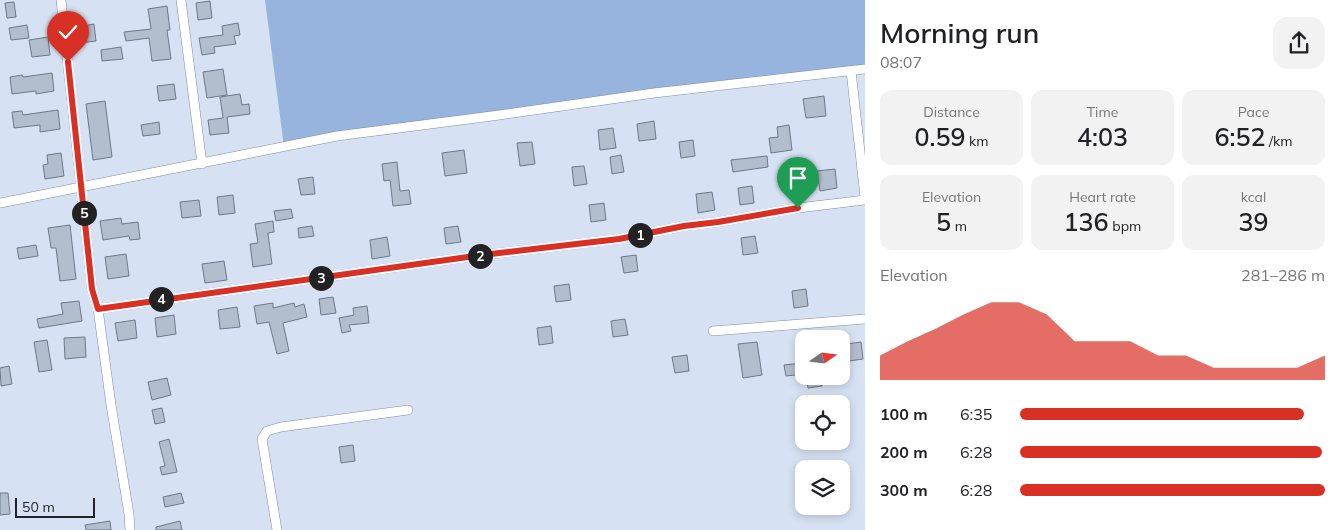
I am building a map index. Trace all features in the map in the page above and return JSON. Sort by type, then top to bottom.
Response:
[{"type":"street","points":[[61,0],[92,289],[98,309],[111,405],[130,514],[130,530]]},
{"type":"street","points":[[181,0],[202,164]]},
{"type":"street","points":[[0,203],[337,136],[654,92],[865,69]]},
{"type":"street","points":[[98,309],[482,255],[619,239],[684,226],[865,198],[851,71]]},
{"type":"street","points":[[713,331],[865,319]]},
{"type":"street","points":[[277,530],[262,439],[267,431],[281,427],[408,410]]},
{"type":"shaded area","points":[[265,0],[865,0],[865,69],[284,147]]},
{"type":"building","points":[[210,1],[212,18],[198,20],[196,3]]},
{"type":"building","points":[[14,2],[16,17],[7,18],[5,3]]},
{"type":"building","points":[[167,6],[170,30],[167,30],[171,59],[152,61],[149,38],[126,41],[124,32],[151,29],[148,9]]},
{"type":"building","points":[[238,23],[240,35],[234,36],[236,44],[214,47],[215,53],[202,55],[199,38],[223,35],[222,26]]},
{"type":"building","points":[[94,24],[96,41],[80,43],[78,27]]},
{"type":"building","points":[[27,25],[29,38],[11,40],[9,28]]},
{"type":"building","points":[[48,37],[50,55],[32,57],[29,40]]},
{"type":"building","points":[[121,47],[123,59],[102,61],[101,50]]},
{"type":"building","points":[[223,69],[227,95],[207,98],[203,72]]},
{"type":"building","points":[[52,73],[54,91],[36,94],[36,91],[12,94],[10,77]]},
{"type":"building","points":[[174,84],[176,99],[159,101],[157,86]]},
{"type":"building","points":[[240,94],[242,105],[249,104],[250,114],[227,117],[229,133],[210,135],[208,120],[223,118],[220,97]]},
{"type":"building","points":[[824,96],[826,116],[806,118],[803,99]]},
{"type":"building","points":[[105,101],[112,157],[93,160],[86,104]]},
{"type":"building","points":[[58,110],[60,129],[40,132],[40,125],[14,128],[12,112],[22,111],[23,115]]},
{"type":"building","points":[[654,121],[656,139],[639,141],[637,124]]},
{"type":"building","points":[[159,122],[160,134],[143,136],[141,125]]},
{"type":"building","points":[[789,125],[792,150],[771,153],[769,138],[778,137],[777,127]]},
{"type":"building","points":[[613,128],[616,148],[600,150],[598,130]]},
{"type":"building","points":[[693,140],[695,156],[681,158],[679,142]]},
{"type":"building","points":[[532,142],[535,164],[520,166],[517,143]]},
{"type":"building","points":[[464,150],[467,173],[445,176],[442,153]]},
{"type":"building","points":[[61,153],[64,176],[45,179],[43,165],[48,164],[47,155]]},
{"type":"building","points":[[621,155],[624,172],[612,174],[610,157]]},
{"type":"building","points":[[767,156],[768,167],[733,172],[731,160]]},
{"type":"building","points":[[397,162],[400,191],[409,190],[411,204],[393,206],[390,180],[384,181],[382,164]]},
{"type":"building","points":[[584,166],[587,184],[574,186],[572,167]]},
{"type":"building","points":[[835,169],[837,188],[820,191],[817,171]]},
{"type":"building","points":[[313,177],[315,194],[301,195],[298,179]]},
{"type":"building","points":[[752,186],[754,203],[740,205],[738,188]]},
{"type":"building","points":[[712,192],[715,210],[698,213],[696,194]]},
{"type":"building","points":[[233,195],[235,213],[219,215],[217,197]]},
{"type":"building","points":[[199,200],[201,216],[182,218],[180,202]]},
{"type":"building","points":[[604,203],[606,220],[591,222],[589,205]]},
{"type":"building","points":[[291,209],[293,218],[276,221],[274,211]]},
{"type":"building","points":[[121,218],[122,224],[138,222],[140,239],[130,240],[129,236],[103,240],[100,221]]},
{"type":"building","points":[[273,221],[274,232],[268,233],[272,264],[253,267],[250,244],[258,243],[255,224]]},
{"type":"building","points":[[70,225],[76,279],[60,281],[56,248],[51,248],[48,228]]},
{"type":"building","points":[[312,226],[314,236],[299,238],[298,228]]},
{"type":"building","points":[[458,226],[461,242],[446,244],[444,228]]},
{"type":"building","points":[[755,236],[758,253],[743,255],[741,238]]},
{"type":"building","points":[[387,237],[390,256],[372,259],[370,240]]},
{"type":"building","points":[[36,245],[38,256],[19,259],[17,248]]},
{"type":"building","points":[[126,254],[129,276],[108,279],[105,257]]},
{"type":"building","points":[[636,255],[638,271],[624,273],[621,257]]},
{"type":"building","points":[[224,261],[227,280],[205,283],[202,264]]},
{"type":"building","points":[[569,284],[571,300],[556,302],[554,286]]},
{"type":"building","points":[[806,289],[808,306],[794,308],[792,291]]},
{"type":"building","points":[[333,297],[336,313],[321,315],[319,299]]},
{"type":"building","points":[[79,301],[82,321],[39,328],[37,319],[63,314],[61,303]]},
{"type":"building","points":[[273,303],[273,308],[294,303],[295,307],[304,304],[307,317],[283,323],[289,351],[277,354],[269,322],[257,324],[254,306]]},
{"type":"building","points":[[367,306],[369,323],[349,325],[351,331],[342,333],[339,318],[354,315],[353,308]]},
{"type":"building","points":[[237,307],[240,327],[220,329],[218,310]]},
{"type":"building","points":[[174,315],[176,334],[157,337],[155,318]]},
{"type":"building","points":[[625,319],[628,335],[613,337],[611,321]]},
{"type":"building","points":[[135,320],[137,338],[118,341],[115,323]]},
{"type":"building","points":[[551,326],[553,343],[539,345],[537,328]]},
{"type":"building","points":[[85,337],[86,357],[65,359],[64,338]]},
{"type":"building","points":[[47,340],[52,370],[39,372],[34,342]]},
{"type":"building","points":[[757,342],[762,375],[743,378],[738,344]]},
{"type":"building","points":[[861,342],[863,359],[850,361],[850,344]]},
{"type":"building","points":[[687,355],[689,371],[675,373],[672,357]]},
{"type":"building","points":[[795,364],[795,375],[786,376],[784,365]]},
{"type":"building","points":[[9,366],[12,384],[1,386],[0,368]]},
{"type":"building","points":[[167,378],[171,395],[152,400],[148,382]]},
{"type":"building","points":[[808,385],[822,385],[822,386],[808,388]]},
{"type":"building","points":[[162,408],[165,422],[155,424],[152,410]]},
{"type":"building","points":[[169,439],[177,472],[162,475],[160,467],[165,466],[159,442]]},
{"type":"building","points":[[353,445],[355,461],[341,463],[339,447]]},
{"type":"building","points":[[0,493],[8,493],[10,514],[0,515]]},
{"type":"building","points":[[181,493],[184,503],[165,507],[163,497]]},
{"type":"building","points":[[110,521],[111,530],[86,530],[85,525]]},
{"type":"building","points":[[180,521],[182,530],[156,530],[156,527]]},
{"type":"route","points":[[68,62],[92,289],[98,309],[482,255],[619,239],[684,226],[798,208]]}]
